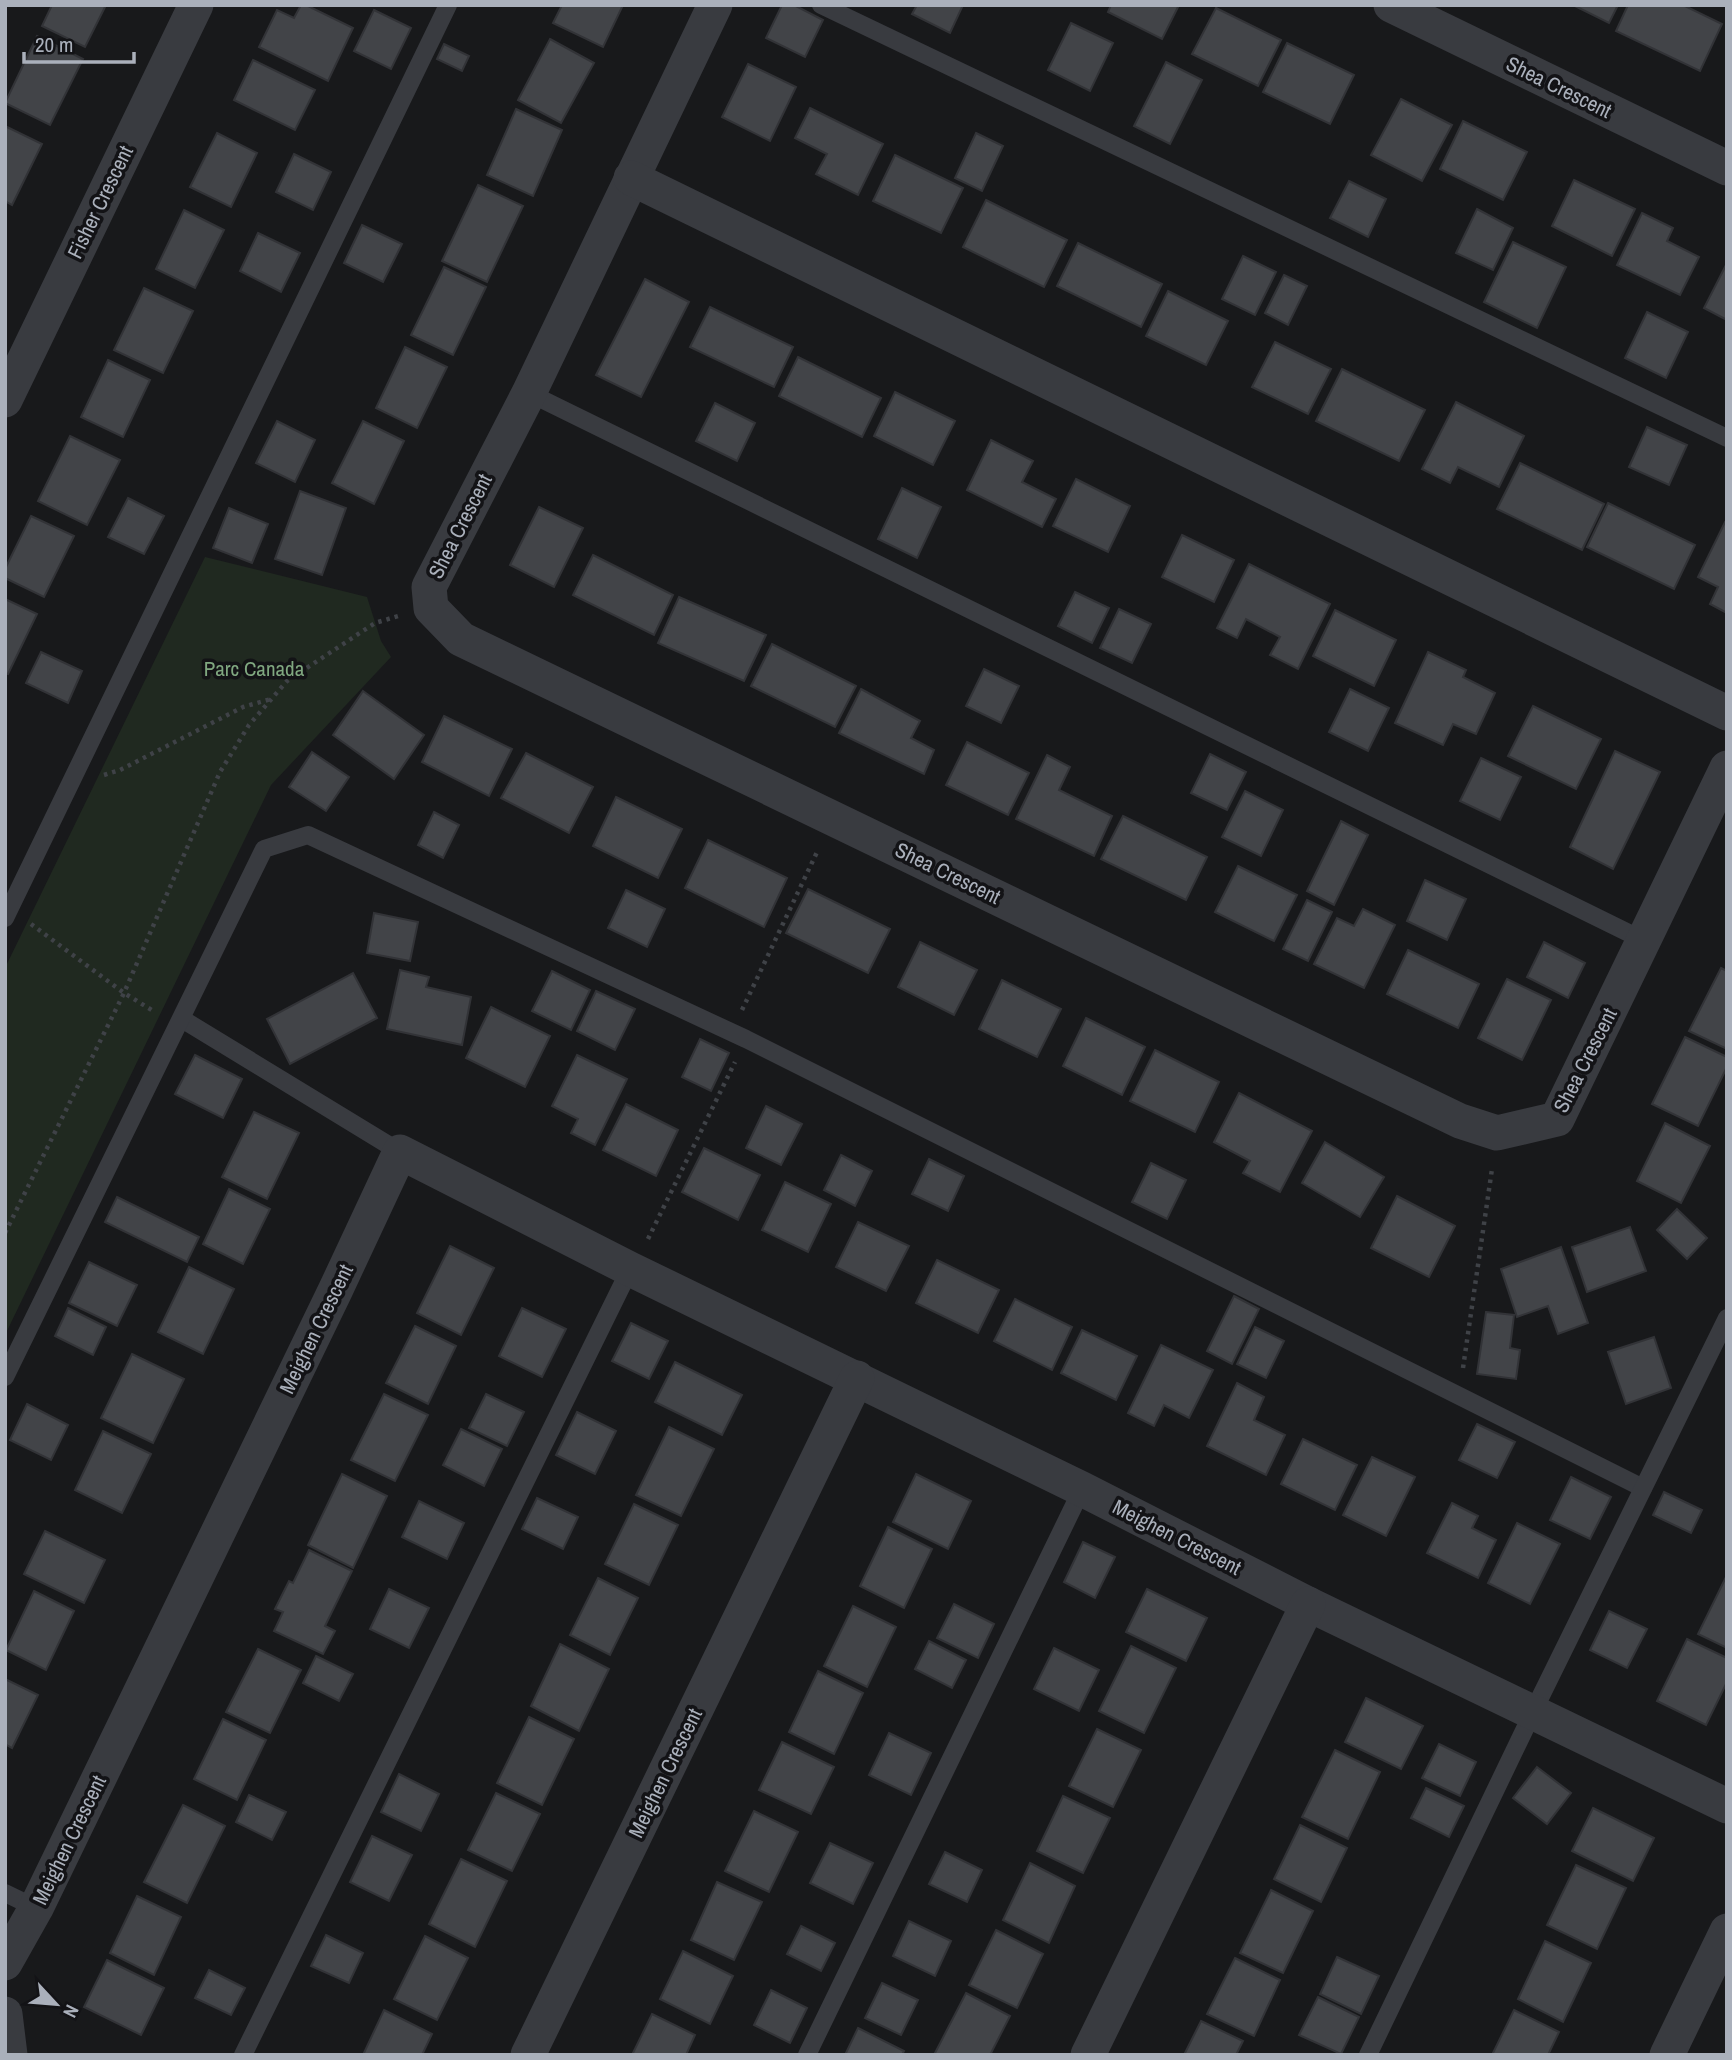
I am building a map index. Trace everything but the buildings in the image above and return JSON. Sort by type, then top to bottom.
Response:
[{"type":"street","name":"Fisher Crescent","points":[[5,400],[195,5]]},
{"type":"street","name":"Shea Crescent","points":[[715,5],[529,393],[429,587],[431,608],[461,639],[1460,1121],[1497,1133],[1557,1119],[1727,768]]},
{"type":"street","name":"Shea Crescent","points":[[1391,5],[1727,168]]},
{"type":"street","points":[[631,178],[1727,713]]},
{"type":"street","name":"Meighen Crescent","points":[[5,1963],[20,1900],[400,1152],[630,1269],[1082,1489],[1308,1604],[1727,1805]]},
{"type":"street","name":"Meighen Crescent","points":[[528,2055],[857,1378]]},
{"type":"street","points":[[1088,2055],[1308,1604]]},
{"type":"street","points":[[1667,2055],[1727,1931]]},
{"type":"street","points":[[5,2014],[10,2055]]},
{"type":"lane","points":[[5,918],[12,888],[70,785],[448,5]]},
{"type":"lane","points":[[821,5],[1727,438]]},
{"type":"lane","points":[[529,393],[1645,941]]},
{"type":"lane","points":[[5,1377],[264,849],[307,835],[739,1035],[1643,1488]]},
{"type":"lane","points":[[181,1019],[400,1152]]},
{"type":"lane","points":[[243,2055],[630,1269]]},
{"type":"lane","points":[[1368,2055],[1727,1318]]},
{"type":"lane","points":[[807,2055],[1082,1489]]},
{"type":"path","points":[[5,1233],[124,993],[220,772],[249,726],[287,681],[375,623]]},
{"type":"path","points":[[70,785],[120,770],[243,707],[272,699]]},
{"type":"path","points":[[649,1237],[820,846]]},
{"type":"path","points":[[12,888],[20,916],[124,993],[167,1020],[181,1019]]},
{"type":"path","points":[[1459,1394],[1489,1186]]},
{"type":"green space","name":"Parc Canada","points":[[205,557],[367,597],[381,641],[391,657],[271,785],[5,1335],[5,968]]}]
